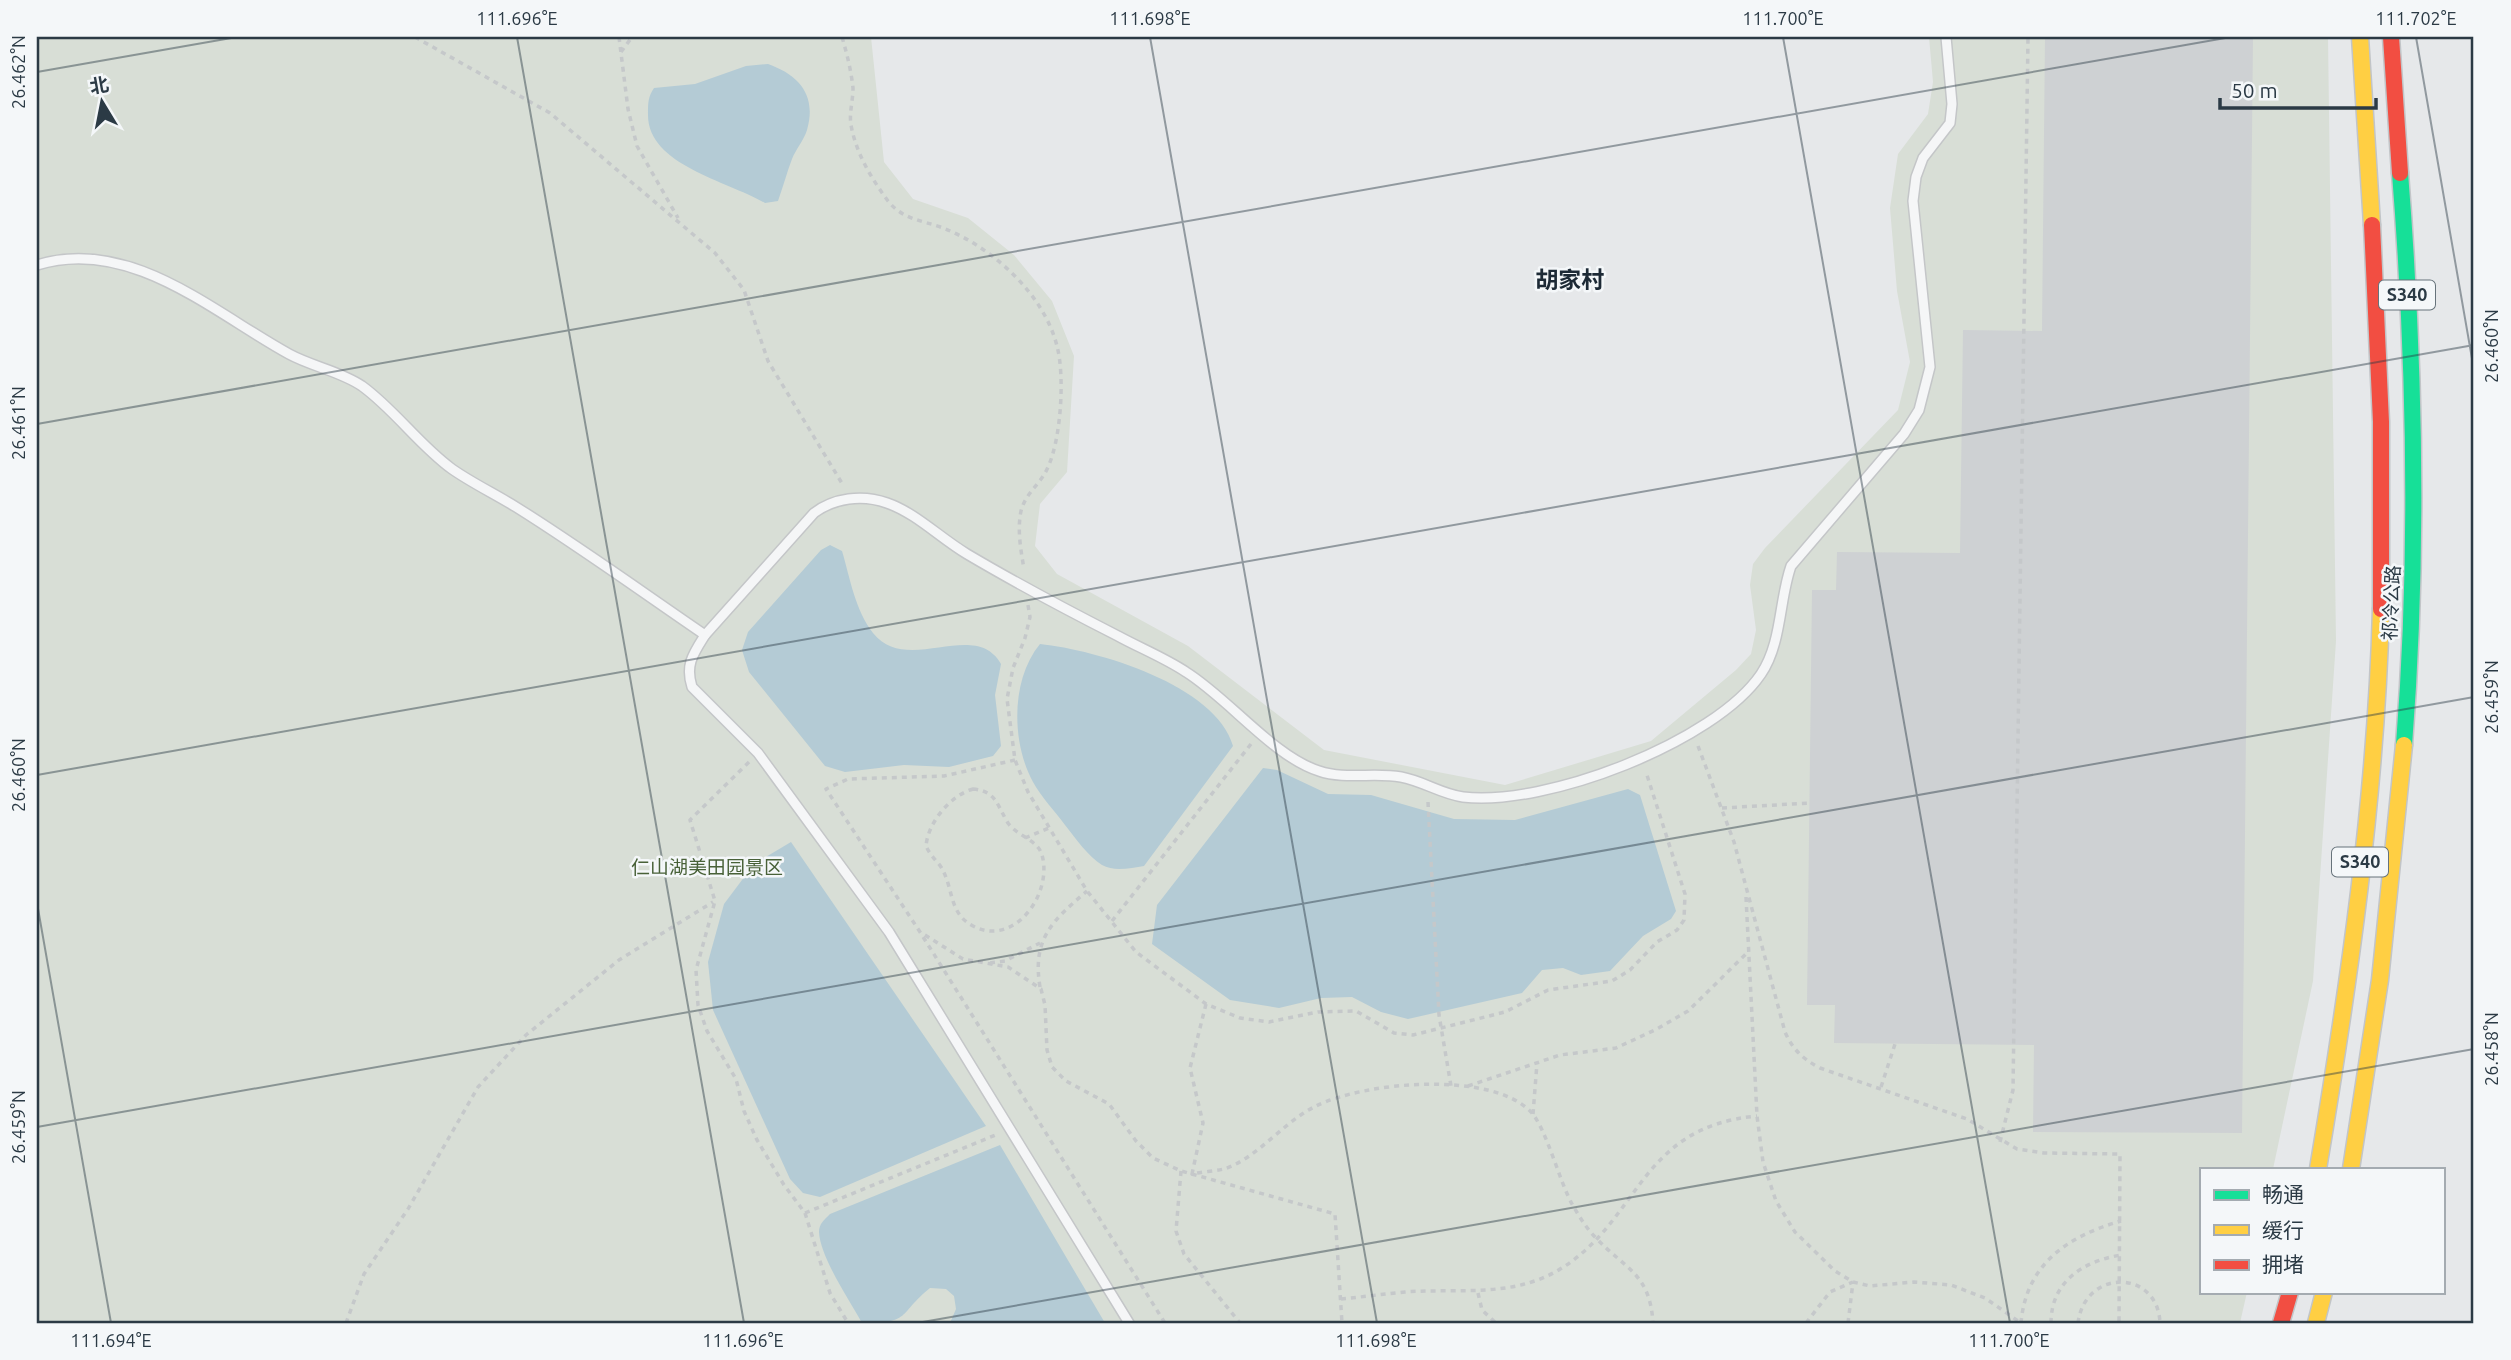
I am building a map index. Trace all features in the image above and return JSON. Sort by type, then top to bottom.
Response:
[{"type":"main road","name":"祁冷公路","points":[[2318,1168],[2336,1069],[2359,876],[2376,699],[2382,552],[2380,379],[2360,37]]},
{"type":"main road","name":"祁冷公路","points":[[2351,1168],[2367,1075],[2390,891],[2407,694],[2414,553],[2414,406],[2391,37]]},
{"type":"main road","points":[[2281,1323],[2289,1294]]},
{"type":"main road","points":[[2316,1323],[2323,1294]]},
{"type":"lane","points":[[1129,1323],[889,932],[758,753],[692,687],[688,673],[691,657],[705,635],[814,513],[824,505],[862,498],[897,508],[966,554],[1186,672],[1294,759],[1319,771],[1346,776],[1400,777],[1463,797],[1490,797],[1573,781],[1616,768],[1693,733],[1742,698],[1763,672],[1774,644],[1783,588],[1791,566],[1904,434],[1919,410],[1930,367],[1913,201],[1916,177],[1923,158],[1950,123],[1952,104],[1946,37]]},
{"type":"lane","points":[[37,265],[81,260],[125,267],[170,283],[212,304],[293,356],[327,368],[359,384],[388,406],[449,467],[515,506],[705,635]]},
{"type":"path","points":[[415,37],[550,113],[590,144],[632,186],[680,222],[715,253],[744,290],[768,361],[851,499]]},
{"type":"path","points":[[619,37],[637,146],[680,222]]},
{"type":"path","points":[[621,52],[632,37]]},
{"type":"path","points":[[2000,1142],[2013,1090],[2028,37]]},
{"type":"path","points":[[1112,921],[1261,732]]},
{"type":"path","points":[[1693,733],[1722,808],[1791,1046],[1803,1059],[1820,1068],[1968,1119],[2000,1142],[2017,1149],[2044,1153],[2120,1154],[2119,1323]]},
{"type":"path","points":[[758,753],[690,820],[715,901],[696,970],[698,1005],[706,1031],[736,1079],[744,1111],[757,1140],[784,1185],[805,1213],[830,1293],[848,1323]]},
{"type":"path","points":[[1015,760],[944,776],[848,779],[826,789],[920,932],[1165,1323]]},
{"type":"path","points":[[973,789],[985,790],[995,797],[1010,825],[1025,838],[1035,844],[1042,854],[1043,869],[1039,892],[1027,915],[1013,927],[992,932],[973,926],[957,913],[941,867],[926,846],[927,835],[952,799],[973,789]]},
{"type":"path","points":[[1722,808],[1810,803]]},
{"type":"path","points":[[1428,813],[1439,1015],[1451,1086]]},
{"type":"path","points":[[1025,838],[1049,828]]},
{"type":"path","points":[[985,964],[1005,961],[1040,943],[1068,908],[1087,891]]},
{"type":"path","points":[[1745,892],[1757,1116],[1763,1162],[1776,1200],[1795,1232],[1835,1270],[1853,1282],[1870,1286],[1914,1282],[1951,1285],[1984,1298],[2021,1323],[2030,1284],[2058,1248],[2099,1227],[2120,1221]]},
{"type":"path","points":[[346,1323],[364,1274],[415,1199],[478,1087],[526,1035],[619,960],[715,901]]},
{"type":"path","points":[[920,932],[963,958],[1008,967],[1041,989]]},
{"type":"path","points":[[1040,943],[1038,972],[1045,1005],[1047,1050],[1052,1067],[1066,1081],[1110,1104],[1136,1141],[1153,1158],[1181,1171],[1335,1214],[1342,1323]]},
{"type":"path","points":[[1467,1086],[1560,1055],[1616,1048],[1657,1030],[1688,1011],[1749,951]]},
{"type":"path","points":[[1192,1174],[1203,1123],[1189,1068],[1206,1004]]},
{"type":"path","points":[[1881,1087],[1895,1044]]},
{"type":"path","points":[[1533,1114],[1537,1063]]},
{"type":"path","points":[[1192,1174],[1233,1164],[1316,1105],[1351,1093],[1451,1086],[1498,1091],[1518,1100],[1533,1114],[1563,1188],[1582,1222],[1638,1276],[1648,1294],[1653,1323]]},
{"type":"path","points":[[1341,1299],[1405,1292],[1478,1293],[1515,1286],[1555,1272],[1598,1240],[1645,1174],[1673,1146],[1706,1128],[1739,1117],[1757,1116]]},
{"type":"path","points":[[805,1213],[1010,1130]]},
{"type":"path","points":[[1181,1171],[1176,1231],[1184,1254],[1240,1323]]},
{"type":"path","points":[[2051,1323],[2056,1294],[2067,1279],[2091,1262],[2121,1255]]},
{"type":"path","points":[[2078,1323],[2085,1298],[2095,1289],[2121,1281],[2146,1291],[2155,1302],[2160,1323]]},
{"type":"path","points":[[1806,1323],[1830,1292],[1853,1282]]},
{"type":"path","points":[[1848,1323],[1853,1282]]},
{"type":"path","points":[[1478,1293],[1482,1310],[1496,1323]]},
{"type":"green space","name":"仁山湖美田园景区","points":[[37,37],[871,37],[884,162],[913,199],[968,218],[1014,255],[1052,301],[1074,356],[1067,472],[1040,504],[1035,546],[1057,574],[1188,646],[1324,750],[1505,785],[1651,741],[1736,670],[1751,654],[1756,630],[1750,585],[1753,564],[1765,548],[1898,410],[1910,362],[1897,291],[1890,208],[1898,154],[1928,114],[1933,82],[1929,37],[2328,37],[2336,641],[2313,981],[2273,1168],[2200,1168],[2200,1294],[2247,1294],[2240,1323],[37,1323]]},
{"type":"water","points":[[768,64],[797,80],[807,97],[809,118],[806,134],[792,159],[778,201],[765,203],[711,179],[675,159],[651,132],[648,110],[649,97],[654,88],[695,84],[746,66]]},
{"type":"water","points":[[830,545],[842,551],[862,614],[873,633],[887,645],[904,650],[975,646],[989,651],[1001,664],[995,695],[1001,746],[993,756],[949,767],[904,765],[845,772],[825,766],[749,672],[742,650],[748,632],[821,550]]},
{"type":"water","points":[[1040,644],[1092,654],[1152,674],[1204,705],[1222,724],[1233,746],[1144,866],[1117,869],[1097,862],[1033,782],[1021,748],[1017,711],[1024,675],[1030,658]]},
{"type":"water","points":[[1263,768],[1277,770],[1328,794],[1371,795],[1454,819],[1515,820],[1628,789],[1640,795],[1676,911],[1671,919],[1643,936],[1610,971],[1581,975],[1563,968],[1542,970],[1522,993],[1408,1019],[1381,1012],[1352,997],[1321,998],[1279,1008],[1230,1000],[1152,944],[1157,905]]},
{"type":"water","points":[[791,842],[986,1126],[820,1197],[803,1193],[790,1179],[713,1010],[708,962],[724,904],[754,864]]},
{"type":"water","points":[[1000,1145],[1105,1323],[950,1323],[956,1309],[954,1296],[946,1289],[930,1288],[897,1319],[862,1323],[824,1254],[819,1232],[822,1222],[830,1214]]},
{"type":"building","points":[[2045,37],[2253,37],[2242,1133],[2033,1132],[2034,1045],[1834,1043],[1835,1005],[1807,1005],[1812,590],[1836,590],[1837,552],[1960,553],[1963,330],[2042,331]]},
{"type":"traffic: fast","points":[[2400,173],[2409,316],[2413,459],[2412,602],[2404,745]]},
{"type":"traffic: slow","points":[[2360,37],[2372,225]]},
{"type":"traffic: slow","points":[[2318,1168],[2340,1030],[2367,820],[2381,609]]},
{"type":"traffic: slow","points":[[2351,1168],[2380,980],[2404,745]]},
{"type":"traffic: slow","points":[[2316,1323],[2323,1294]]},
{"type":"traffic: jam","points":[[2391,37],[2400,173]]},
{"type":"traffic: jam","points":[[2372,225],[2381,422],[2381,609]]},
{"type":"traffic: jam","points":[[2281,1323],[2289,1294]]},
{"type":"district","name":"胡家村","points":[[1570,280]]}]
